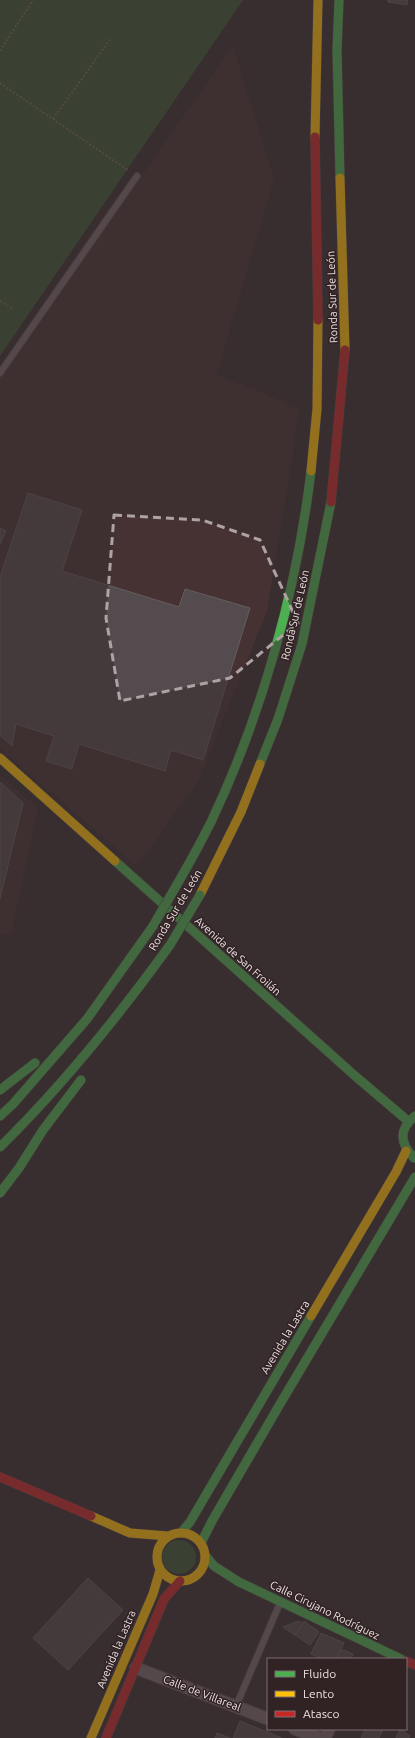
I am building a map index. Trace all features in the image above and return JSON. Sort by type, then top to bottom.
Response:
[{"type":"main road","name":"Ronda Sur de León","points":[[0,1116],[13,1104],[87,1019],[153,926],[213,818],[243,744],[279,639],[306,525],[314,448],[318,361],[315,66],[318,0]]},
{"type":"main road","name":"Ronda Sur de León","points":[[0,1147],[20,1128],[68,1076],[170,945],[200,895],[241,812],[280,711],[302,644],[332,494],[345,351],[337,50],[339,0]]},
{"type":"main road","name":"Avenida de San Froilán","points":[[0,758],[354,1075],[412,1118]]},
{"type":"main road","points":[[119,1028],[146,977]]},
{"type":"main road","points":[[0,1090],[9,1085],[87,1019]]},
{"type":"main road","points":[[0,1193],[19,1168],[43,1130],[89,1070]]},
{"type":"main road","points":[[412,1118],[403,1130],[403,1141],[406,1151],[415,1159]]},
{"type":"main road","name":"Avenida la Lastra","points":[[181,1533],[190,1522],[396,1172],[406,1151]]},
{"type":"main road","points":[[201,1543],[212,1521],[276,1410],[415,1177]]},
{"type":"main road","points":[[0,1477],[130,1533],[156,1558],[160,1570],[165,1576],[172,1580],[180,1581],[193,1578],[202,1568],[205,1555],[201,1543],[188,1534],[181,1533],[168,1536],[130,1533]]},
{"type":"main road","points":[[156,1558],[159,1546],[168,1536]]},
{"type":"main road","name":"Calle Cirujano Rodríguez","points":[[205,1555],[214,1566],[239,1582],[399,1658]]},
{"type":"main road","name":"Avenida la Lastra","points":[[91,1738],[153,1594],[160,1570]]},
{"type":"main road","name":"Calle Cirujano Rodríguez","points":[[193,1578],[210,1577],[239,1582]]},
{"type":"main road","points":[[106,1738],[164,1599],[180,1581]]},
{"type":"street","name":"Calle de Villareal","points":[[136,1668],[267,1719]]},
{"type":"street","points":[[298,1730],[319,1738]]},
{"type":"lane","points":[[0,373],[137,176]]},
{"type":"lane","points":[[236,1706],[280,1601]]},
{"type":"path","points":[[0,51],[34,0]]},
{"type":"path","points":[[54,119],[111,38]]},
{"type":"path","points":[[0,83],[137,176]]},
{"type":"path","points":[[0,301],[13,309]]},
{"type":"highlighted area","points":[[114,515],[202,520],[260,540],[298,623],[230,678],[120,701],[106,618]]},
{"type":"shaded area","points":[[233,46],[274,179],[217,374],[300,409],[267,611],[199,780],[137,866],[0,749],[0,376]]},
{"type":"shaded area","points":[[0,775],[38,808],[11,935],[0,934]]},
{"type":"green space","points":[[0,0],[243,0],[0,356]]},
{"type":"green space","points":[[179,1540],[191,1545],[196,1557],[191,1569],[179,1574],[167,1569],[162,1557],[167,1545]]},
{"type":"building","points":[[388,0],[408,0],[407,5],[388,2]]},
{"type":"building","points":[[28,493],[82,510],[62,571],[179,607],[185,589],[250,608],[203,760],[171,750],[165,771],[79,744],[72,769],[46,761],[54,736],[16,724],[12,746],[0,735],[0,577]]},
{"type":"building","points":[[0,528],[6,531],[0,544]]},
{"type":"building","points":[[0,782],[23,803],[0,899]]},
{"type":"building","points":[[88,1578],[123,1610],[68,1670],[33,1638]]},
{"type":"building","points":[[299,1621],[303,1624],[295,1635],[283,1627]]},
{"type":"building","points":[[304,1621],[319,1632],[310,1645],[295,1635]]},
{"type":"building","points":[[321,1633],[344,1643],[336,1658],[320,1658],[311,1654]]},
{"type":"building","points":[[341,1649],[353,1654],[351,1658],[336,1658]]},
{"type":"building","points":[[240,1721],[282,1738],[233,1738]]},
{"type":"building","points":[[365,1730],[383,1730],[379,1738],[361,1738]]},
{"type":"building","points":[[400,1730],[410,1736],[409,1738],[396,1738]]},
{"type":"building","points":[[217,1733],[230,1738],[215,1738]]},
{"type":"traffic: fast","points":[[339,0],[337,50],[340,178]]},
{"type":"traffic: fast","points":[[179,881],[211,822],[246,739],[261,695],[287,606],[297,561],[311,471]]},
{"type":"traffic: fast","points":[[260,764],[278,719],[302,644],[331,502]]},
{"type":"traffic: fast","points":[[115,861],[354,1075],[408,1121]]},
{"type":"traffic: fast","points":[[153,926],[179,881]]},
{"type":"traffic: fast","points":[[170,945],[200,895]]},
{"type":"traffic: fast","points":[[0,1116],[13,1104],[87,1019],[153,926]]},
{"type":"traffic: fast","points":[[0,1147],[68,1075],[110,1024],[170,945]]},
{"type":"traffic: fast","points":[[0,1090],[35,1063]]},
{"type":"traffic: fast","points":[[0,1193],[19,1168],[43,1130],[81,1080]]},
{"type":"traffic: fast","points":[[414,1158],[406,1147],[403,1137],[406,1126],[415,1116]]},
{"type":"traffic: fast","points":[[201,1543],[212,1521],[280,1404],[415,1177]]},
{"type":"traffic: fast","points":[[181,1533],[190,1522],[311,1316]]},
{"type":"traffic: fast","points":[[205,1555],[214,1566],[239,1582],[399,1658]]},
{"type":"traffic: slow","points":[[315,137],[318,0]]},
{"type":"traffic: slow","points":[[340,178],[345,350]]},
{"type":"traffic: slow","points":[[311,471],[317,409],[318,320]]},
{"type":"traffic: slow","points":[[0,758],[115,861]]},
{"type":"traffic: slow","points":[[200,895],[241,812],[260,764]]},
{"type":"traffic: slow","points":[[311,1316],[396,1172],[406,1151]]},
{"type":"traffic: slow","points":[[91,1516],[130,1533],[168,1536]]},
{"type":"traffic: slow","points":[[176,1533],[186,1533],[198,1540],[205,1552],[205,1557],[205,1562],[198,1574],[186,1581],[176,1581],[168,1577],[161,1570],[157,1562],[157,1552],[161,1544],[168,1537],[176,1533]]},
{"type":"traffic: slow","points":[[91,1738],[153,1594],[160,1570]]},
{"type":"traffic: jam","points":[[315,137],[318,320]]},
{"type":"traffic: jam","points":[[331,502],[345,350]]},
{"type":"traffic: jam","points":[[0,1477],[91,1516]]},
{"type":"traffic: jam","points":[[106,1738],[164,1599],[180,1581]]},
{"type":"traffic: jam","points":[[407,1661],[415,1665]]}]
